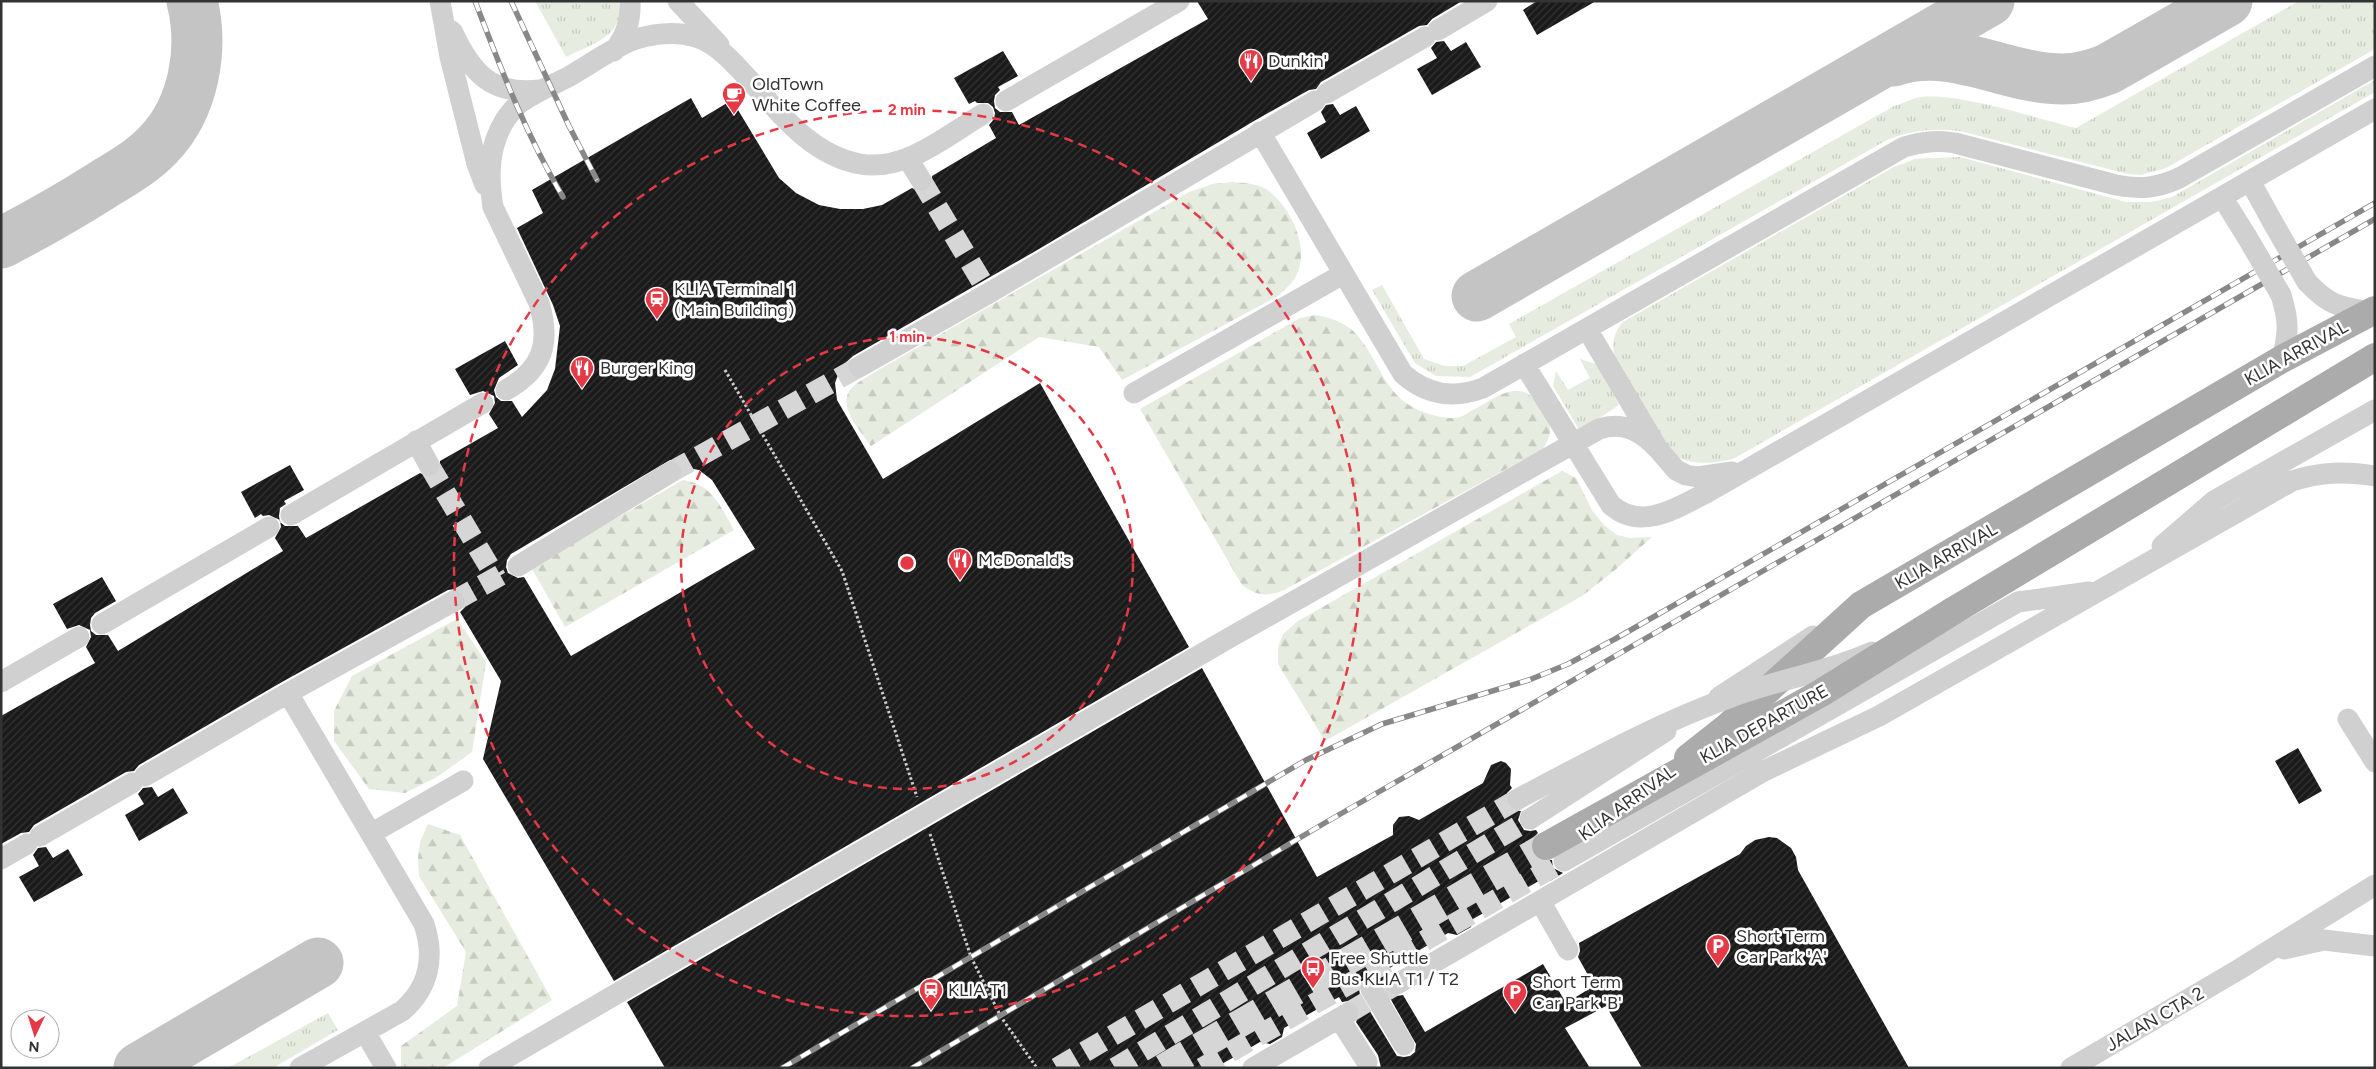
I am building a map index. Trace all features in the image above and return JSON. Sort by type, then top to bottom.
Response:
[{"type":"main road","name":"KLIA ARRIVAL","points":[[1555,855],[1652,786],[1726,728],[1861,606],[2282,359],[2372,311]]},
{"type":"main road","name":"KLIA DEPARTURE","points":[[1555,855],[1953,611],[2375,357]]},
{"type":"street","points":[[614,51],[624,38],[629,24],[630,1]]},
{"type":"street","points":[[678,1],[699,22],[729,58],[806,138],[834,157],[862,164],[893,163],[908,159],[983,114]]},
{"type":"street","points":[[1006,101],[1179,1]]},
{"type":"street","points":[[859,367],[986,287],[1487,1]]},
{"type":"street","points":[[440,4],[460,50],[480,76],[501,88],[514,91],[546,89]]},
{"type":"street","points":[[440,4],[450,57],[477,164],[493,207],[539,303],[544,318],[543,349],[539,361],[521,381],[506,390]]},
{"type":"street","points":[[493,207],[490,168],[497,136],[515,108],[524,100],[634,40],[665,33],[699,38],[729,58]]},
{"type":"street","points":[[1260,132],[1394,362],[1413,382],[1426,389],[1446,394],[1472,392],[1524,364],[1904,147],[1921,142],[1939,141],[1955,143],[2133,189],[2150,188],[2167,184],[2181,177],[2375,66]]},
{"type":"street","points":[[1524,364],[1611,505],[1620,512],[1634,516],[1659,516],[1708,492],[2222,198],[2375,108]]},
{"type":"street","points":[[908,159],[921,180]]},
{"type":"street","points":[[2250,181],[2307,282],[2325,300],[2345,308],[2372,311]]},
{"type":"street","points":[[2222,198],[2247,236],[2281,295],[2288,319],[2288,334],[2282,359]]},
{"type":"street","points":[[1134,393],[1343,274]]},
{"type":"street","points":[[1587,329],[1658,449]]},
{"type":"street","points":[[291,514],[483,403]]},
{"type":"street","points":[[2138,569],[2176,532],[2214,501],[2375,410]]},
{"type":"street","points":[[489,1068],[1229,638],[1598,429],[1619,426],[1640,433],[1658,449],[1676,470],[1686,475],[1698,477],[1723,475],[1754,465]]},
{"type":"street","points":[[416,441],[429,465]]},
{"type":"street","points":[[518,566],[672,472]]},
{"type":"street","points":[[1397,984],[1764,771],[1879,716],[2292,481],[2311,474],[2334,472],[2375,476]]},
{"type":"street","points":[[102,624],[269,527]]},
{"type":"street","points":[[1555,855],[2018,602],[2100,591]]},
{"type":"street","points":[[1,859],[288,693],[454,601]]},
{"type":"street","points":[[1530,819],[1861,606]]},
{"type":"street","points":[[1518,799],[1647,731],[1677,718],[1733,696],[1862,657],[1898,641],[1953,611]]},
{"type":"street","points":[[1,682],[79,636]]},
{"type":"street","points":[[288,693],[372,833],[424,924],[430,940],[430,958],[427,975],[421,991],[414,1001],[365,1032],[300,1068]]},
{"type":"street","points":[[2348,719],[2375,762]]},
{"type":"street","points":[[372,833],[463,781]]},
{"type":"street","points":[[2238,970],[2375,885]]},
{"type":"street","points":[[1540,901],[1568,950]]},
{"type":"street","points":[[2238,970],[2273,952],[2297,944],[2324,940],[2375,946]]},
{"type":"street","name":"JALAN CTA 2","points":[[2071,1068],[2238,970]]},
{"type":"street","points":[[1371,989],[1404,1044]]},
{"type":"street","points":[[1253,1068],[1343,1015],[1367,1062]]},
{"type":"street","points":[[365,1032],[386,1068]]},
{"type":"path","points":[[725,370],[842,571],[971,957],[1001,1017],[1037,1068]]},
{"type":"green space","points":[[535,1],[619,1],[620,13],[612,31],[605,37],[566,57]]},
{"type":"green space","points":[[2299,1],[2375,1],[2375,49],[2166,168],[2141,175],[2128,174],[1960,131],[1941,130],[1905,134],[1887,140],[1470,377],[1436,376],[1415,363],[1372,290],[1382,285],[1424,359],[1445,366],[1463,366],[1516,337],[1509,324],[1894,106],[1916,98],[1951,98],[1995,107],[2076,128]]},
{"type":"green space","points":[[2375,80],[2375,92],[1733,459],[1701,463],[1685,460],[1670,453],[1614,355],[1614,337],[1623,322],[1894,167],[1915,159],[1960,157],[2126,202],[2152,202],[2172,197]]},
{"type":"green space","points":[[1232,182],[1254,184],[1266,189],[1283,205],[1296,228],[1301,253],[1300,265],[1294,279],[1278,296],[1122,380],[1099,347],[1039,337],[871,446],[857,427],[849,411],[847,397],[850,390],[860,381],[1189,192],[1213,184]]},
{"type":"green space","points":[[1316,315],[1338,322],[1353,331],[1365,346],[1392,390],[1412,407],[1434,415],[1456,418],[1494,398],[1512,391],[1521,391],[1537,402],[1545,414],[1550,428],[1548,440],[1543,449],[1284,590],[1272,594],[1257,593],[1242,585],[1140,409],[1300,318]]},
{"type":"green space","points":[[1580,359],[1599,365],[1619,405],[1580,431],[1553,386],[1556,371],[1568,390],[1590,378]]},
{"type":"green space","points":[[1562,471],[1576,478],[1592,510],[1604,525],[1617,535],[1630,538],[1652,537],[1582,596],[1325,741],[1278,664],[1278,647],[1283,634],[1298,621]]},
{"type":"green space","points":[[683,480],[702,487],[709,492],[720,505],[734,530],[565,627],[531,567]]},
{"type":"green space","points":[[457,619],[486,662],[472,752],[437,777],[405,793],[369,789],[334,741],[334,711],[352,676]]},
{"type":"green space","points":[[428,824],[460,835],[552,1000],[443,1068],[401,1068],[401,1046],[457,1006],[466,952],[419,876],[418,858],[420,842]]},
{"type":"green space","points":[[328,1013],[338,1030],[273,1068],[228,1068]]},
{"type":"building","name":"KLIA Terminal 1 (Main Building)","points":[[1197,1],[1462,1],[1432,19],[1427,25],[1419,26],[1321,82],[1316,89],[1309,90],[1254,121],[1039,249],[853,356],[841,367],[835,383],[837,400],[883,479],[1040,383],[1189,647],[614,981],[483,759],[501,681],[460,612],[465,607],[465,595],[455,589],[448,590],[282,682],[139,765],[134,771],[126,772],[34,825],[29,832],[21,833],[1,844],[1,716],[95,663],[86,647],[91,637],[90,630],[79,625],[67,629],[53,604],[102,577],[116,601],[95,613],[91,618],[91,631],[96,635],[108,635],[118,651],[283,551],[275,538],[281,527],[280,522],[285,526],[298,526],[306,538],[420,473],[428,477],[435,476],[440,471],[440,461],[498,428],[489,414],[495,403],[494,396],[483,391],[470,395],[455,369],[505,341],[518,365],[499,378],[494,390],[496,397],[501,401],[512,401],[522,417],[547,390],[555,369],[560,326],[553,305],[517,228],[543,213],[532,190],[691,98],[702,118],[732,100],[779,178],[796,193],[819,205],[840,209],[863,209],[882,205],[912,188],[921,192],[927,191],[932,185],[932,176],[996,138],[989,125],[994,119],[993,107],[988,103],[977,103],[975,101],[969,104],[954,78],[1003,51],[1018,76],[998,87],[1000,90],[995,95],[995,108],[1000,112],[1012,112],[1019,125],[1208,19]],"holes":[[[670,460],[677,461],[682,467],[699,470],[712,480],[755,549],[571,656],[524,577],[518,578],[508,573],[506,567],[507,560],[511,554]]]},
{"type":"building","points":[[1537,1],[1596,1],[1537,35],[1523,10]]},
{"type":"building","points":[[1444,41],[1451,51],[1466,42],[1481,67],[1432,95],[1417,69],[1437,58],[1431,48],[1436,42]]},
{"type":"building","points":[[1333,104],[1340,115],[1356,106],[1370,131],[1321,159],[1307,133],[1326,122],[1321,112],[1326,105]]},
{"type":"building","points":[[290,465],[304,490],[284,501],[286,504],[280,508],[280,520],[261,514],[255,518],[241,492]]},
{"type":"building","points":[[1202,668],[1317,877],[1393,835],[1393,825],[1399,817],[1409,816],[1419,820],[1483,783],[1491,765],[1501,761],[1506,763],[1511,769],[1510,785],[1512,788],[1507,793],[1507,804],[1512,810],[1521,811],[1518,820],[1524,830],[1536,830],[1538,833],[1530,845],[1533,854],[1538,860],[1552,860],[1553,868],[1563,873],[1550,881],[1544,878],[1473,919],[1471,927],[1457,935],[1448,933],[1388,969],[1390,973],[1386,978],[1386,990],[1377,978],[1370,977],[1360,982],[1360,995],[1397,1056],[1410,1056],[1415,1052],[1416,1044],[1386,991],[1397,996],[1403,995],[1425,1032],[1543,964],[1566,1003],[1594,986],[1578,957],[1580,951],[1579,943],[1740,854],[1746,846],[1755,840],[1769,837],[1777,838],[1791,848],[1796,857],[1798,870],[1909,1068],[1642,1068],[1606,1006],[1565,1028],[1590,1068],[1381,1068],[1378,1055],[1356,1022],[1360,1013],[1359,1006],[1348,1001],[1342,1002],[1339,997],[1284,1028],[1282,1037],[1270,1044],[1260,1042],[1215,1068],[665,1068],[627,1002]]},
{"type":"building","points":[[2298,748],[2322,791],[2299,804],[2275,761]]},
{"type":"building","points":[[152,787],[158,797],[173,788],[188,813],[139,841],[125,815],[144,804],[138,794],[143,788]]},
{"type":"building","points":[[46,847],[53,858],[68,849],[83,875],[34,902],[19,877],[39,866],[33,855],[38,848]]},
{"type":"taxiway","points":[[1,243],[66,207],[133,166],[153,150],[171,129],[181,113],[193,77],[197,38],[192,1]]},
{"type":"taxiway","points":[[1477,296],[1989,1]]},
{"type":"taxiway","points":[[1893,61],[1915,56],[1936,55],[1978,62],[2041,77],[2063,79],[2080,77],[2108,69],[2227,1]]},
{"type":"taxiway","points":[[139,1068],[318,963]]},
{"type":"tunnel","points":[[921,180],[982,282]]},
{"type":"tunnel","points":[[671,472],[859,367]]},
{"type":"tunnel","points":[[429,465],[496,578]]},
{"type":"tunnel","points":[[454,601],[508,571]]},
{"type":"tunnel","points":[[1057,1068],[1518,799]]},
{"type":"tunnel","points":[[1115,1068],[1530,819]]},
{"type":"tunnel","points":[[1163,1068],[1546,846]]},
{"type":"tunnel","points":[[1202,1068],[1564,861]]},
{"type":"tunnel","points":[[1348,1013],[1397,984]]},
{"type":"railway","points":[[475,1],[526,126],[563,197]]},
{"type":"railway","points":[[511,1],[569,126],[597,180]]},
{"type":"railway","points":[[782,1068],[1306,760],[1382,724],[1529,680],[1568,664],[1615,639],[2375,203]]},
{"type":"railway","points":[[912,1068],[1323,824],[2375,219]]},
{"type":"place","name":"Dunkin'","points":[[1251,82]]},
{"type":"place","name":"OldTown White Coffee","points":[[734,115]]},
{"type":"place","name":"KLIA Terminal 1 (Main Building)","points":[[657,320]]},
{"type":"place","name":"Burger King","points":[[582,389]]},
{"type":"place","name":"McDonald's","points":[[960,581]]},
{"type":"place","name":"Short Term Car Park 'A'","points":[[1718,967]]},
{"type":"place","name":"Free Shuttle Bus KLIA T1 / T2","points":[[1313,989]]},
{"type":"place","name":"KLIA T1","points":[[931,1011]]},
{"type":"place","name":"Short Term Car Park 'B'","points":[[1515,1013]]}]
